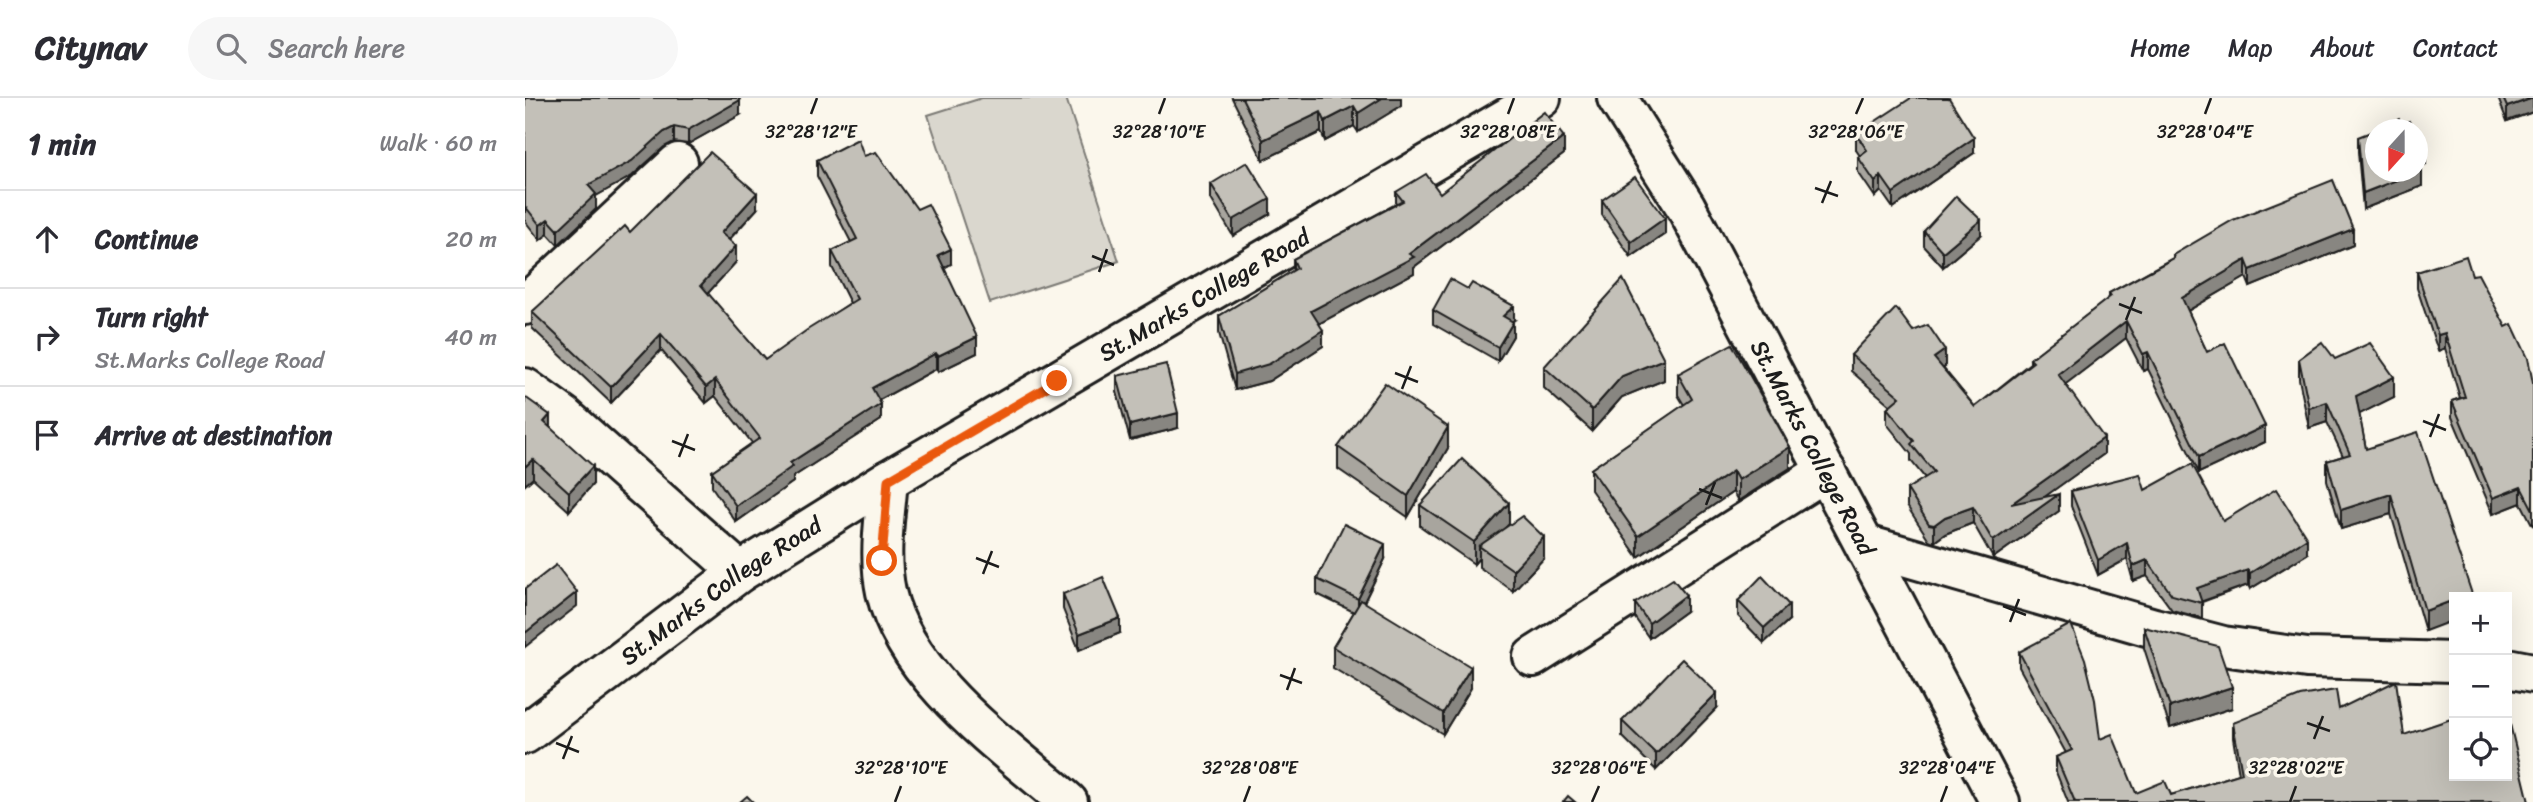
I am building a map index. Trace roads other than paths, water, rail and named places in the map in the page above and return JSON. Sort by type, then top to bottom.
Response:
[{"type":"street","name":"St.Marks College Road","points":[[525,734],[740,572],[888,480],[1541,98]]},
{"type":"street","name":"St.Marks College Road","points":[[1617,98],[1686,207],[2000,802]]},
{"type":"street","points":[[525,305],[678,163]]},
{"type":"street","points":[[525,388],[564,416],[740,572]]},
{"type":"street","points":[[1534,657],[1826,471]]},
{"type":"street","points":[[888,480],[882,561],[887,593],[901,630],[922,665],[959,707],[1068,802]]},
{"type":"street","points":[[1866,545],[2223,646],[2307,659],[2449,662]]},
{"type":"street","points":[[2512,669],[2533,673]]}]
